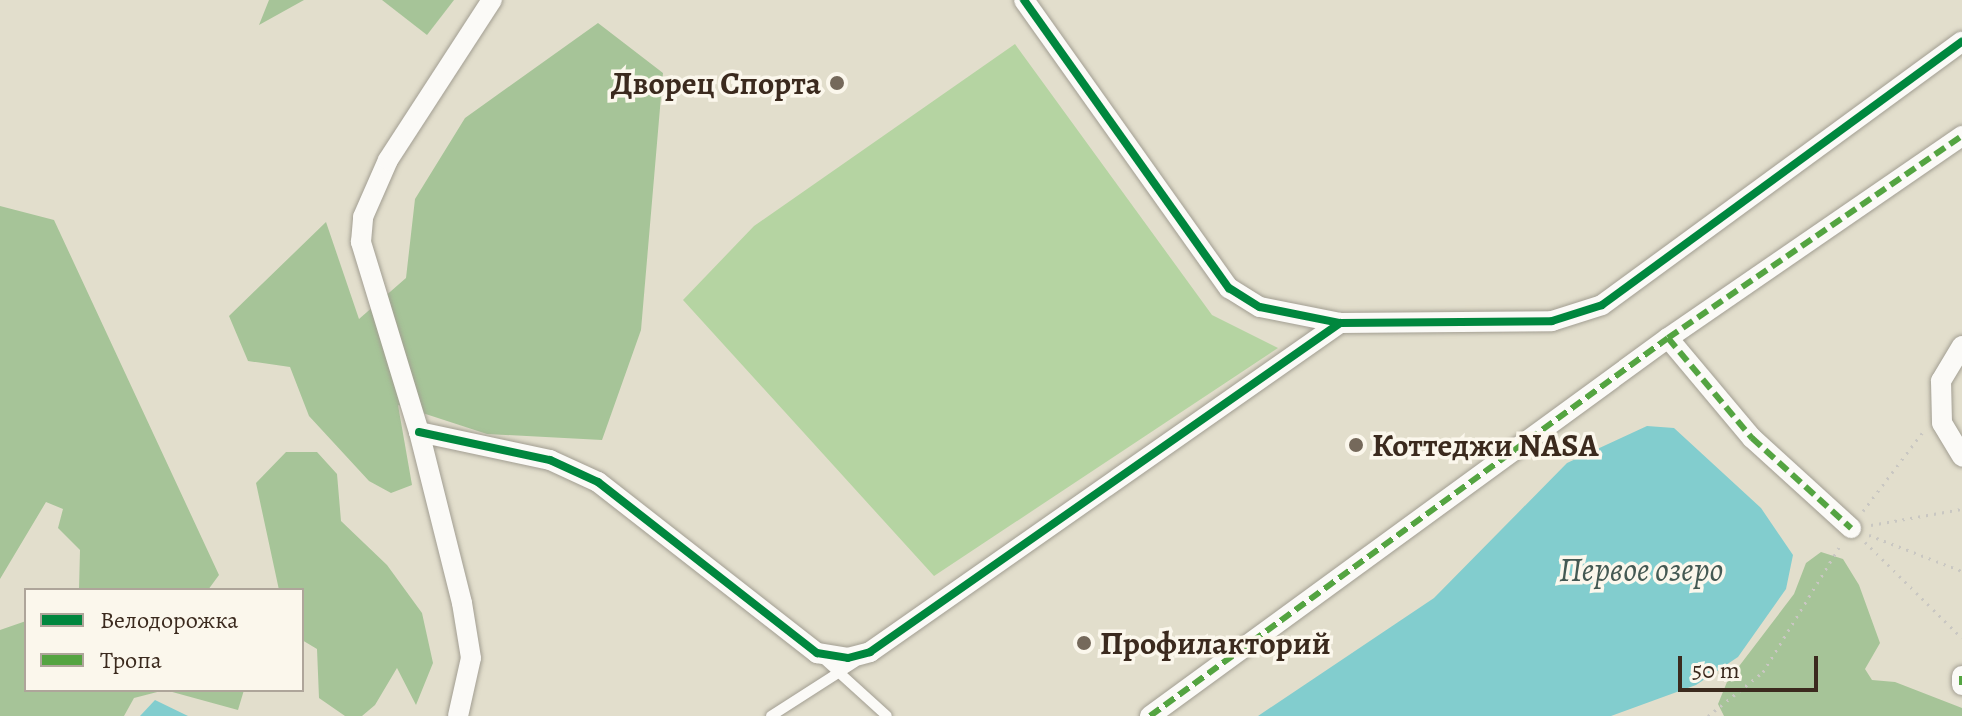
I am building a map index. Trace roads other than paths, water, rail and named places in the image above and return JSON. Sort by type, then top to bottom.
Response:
[{"type":"street","points":[[458,716],[471,658],[419,432],[364,264],[363,217],[388,160],[492,0]]},
{"type":"street","points":[[1024,0],[1229,288],[1260,307],[1340,323],[1552,321],[1602,305],[1962,42]]},
{"type":"street","points":[[1150,716],[1668,338],[1962,136]]},
{"type":"street","points":[[419,432],[550,460],[598,482],[817,653],[848,658],[870,652],[1340,323]]},
{"type":"street","points":[[1668,338],[1752,438],[1851,528]]},
{"type":"street","points":[[1962,346],[1941,381],[1942,423],[1962,456]]},
{"type":"street","points":[[1962,676],[1962,685]]},
{"type":"lane","points":[[771,716],[870,652]]},
{"type":"lane","points":[[817,653],[887,716]]},
{"type":"water","name":"Первое озеро","points":[[1647,426],[1674,428],[1761,508],[1793,555],[1786,589],[1738,657],[1696,685],[1611,716],[1258,716],[1434,598],[1567,463]]},
{"type":"water","points":[[155,700],[188,716],[140,716]]},
{"type":"place","name":"Дворец Спорта","points":[[837,83]]},
{"type":"place","name":"Коттеджи NASA","points":[[1356,445]]},
{"type":"place","name":"Профилакторий","points":[[1084,643]]}]
